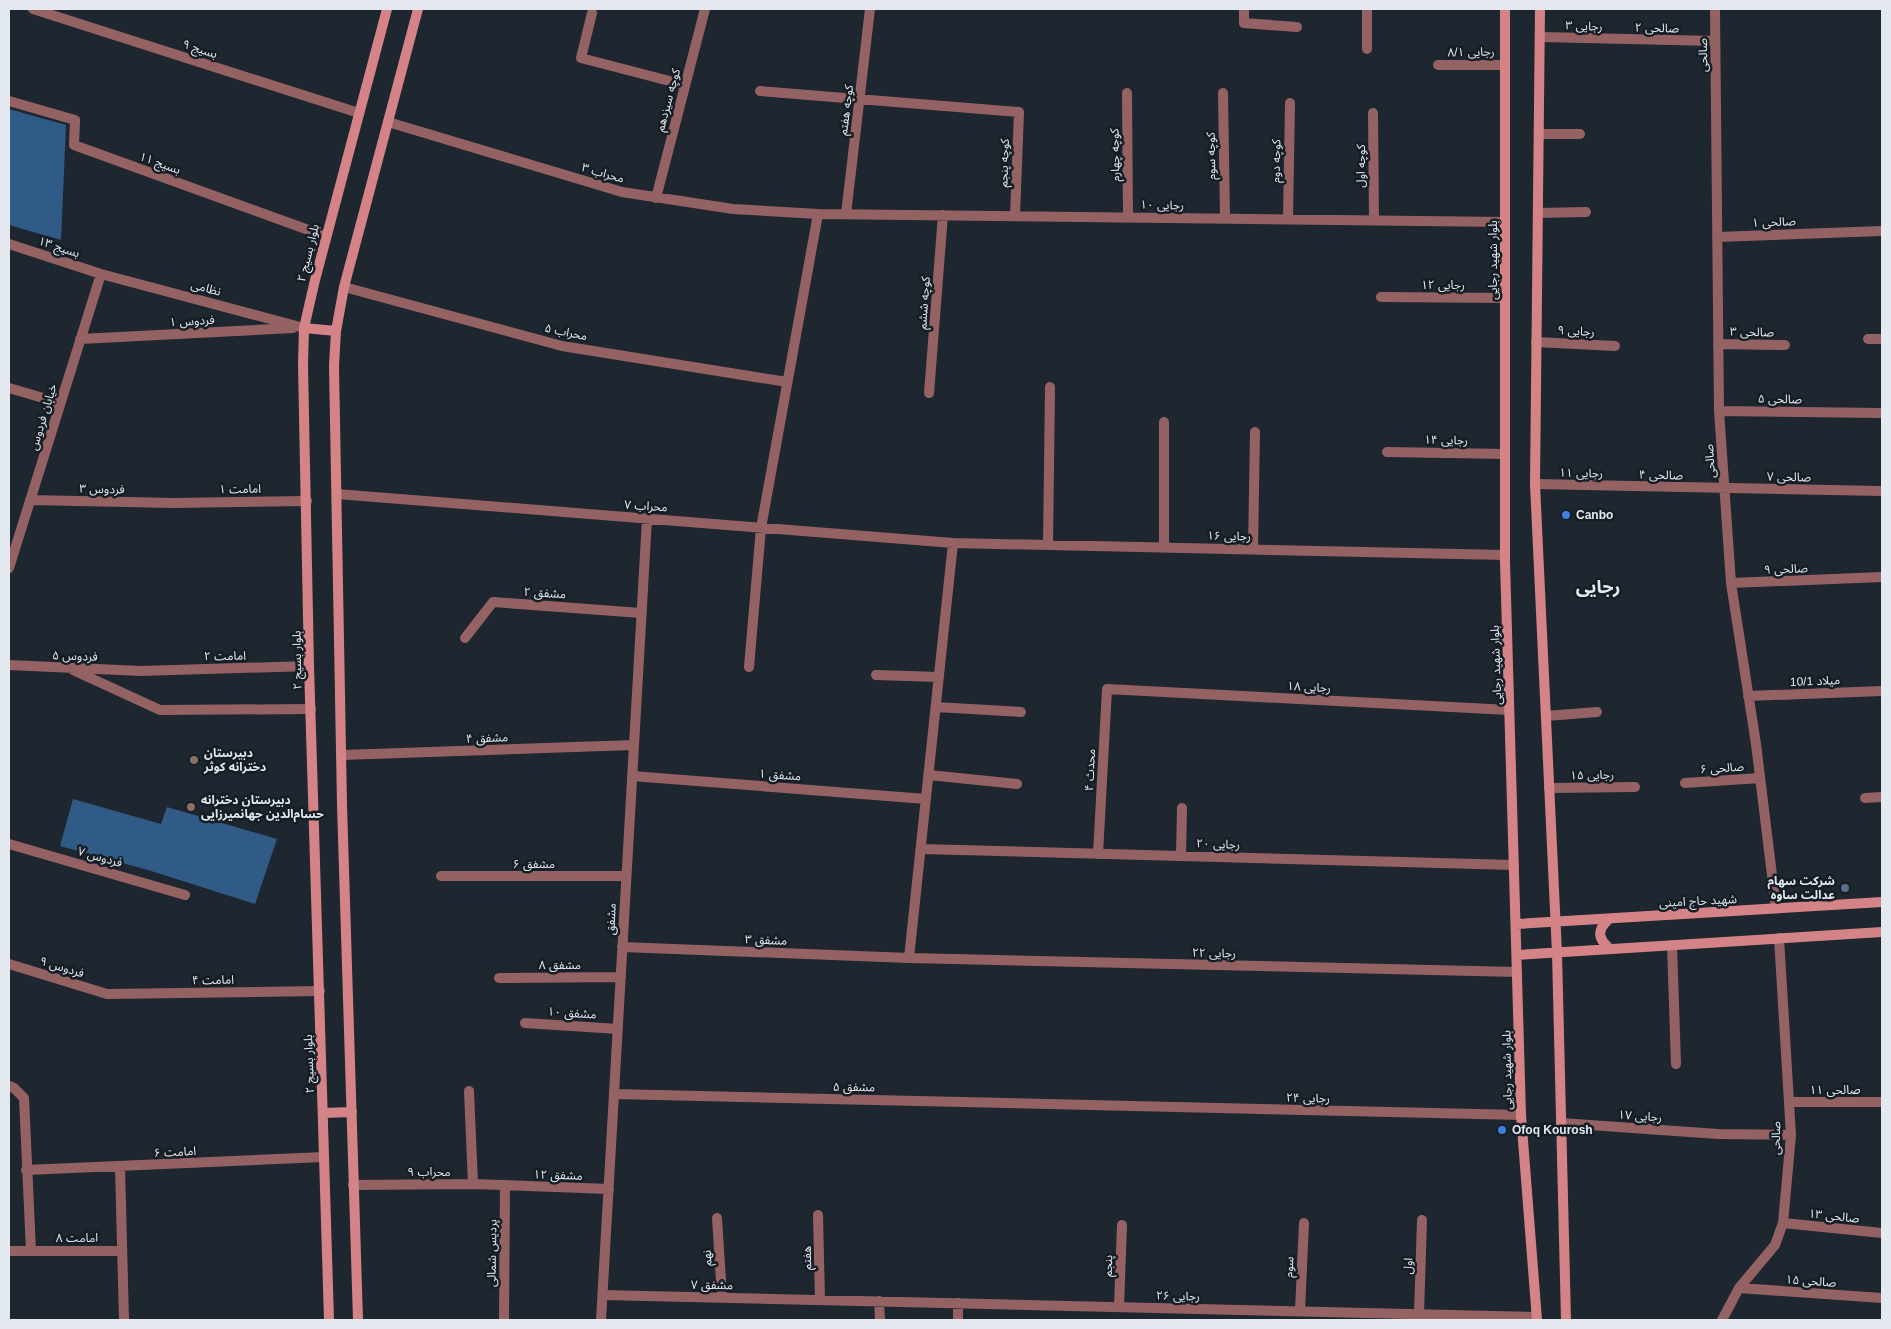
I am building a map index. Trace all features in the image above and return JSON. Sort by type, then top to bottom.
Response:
[{"type":"main road","name":"بلوار بسیج ۲","points":[[329,1320],[309,666],[303,365],[304,328],[325,236],[386,9]]},
{"type":"main road","points":[[358,1320],[342,755],[334,366],[336,331],[344,287],[418,9]]},
{"type":"main road","name":"بلوار شهید رجایی","points":[[1505,9],[1505,555],[1521,1115],[1536,1319]]},
{"type":"main road","points":[[1540,9],[1535,484],[1556,922],[1566,1320]]},
{"type":"main road","points":[[304,328],[336,331]]},
{"type":"main road","name":"شهید حاج امینی","points":[[1516,924],[1882,902]]},
{"type":"main road","points":[[1608,919],[1602,925],[1600,934],[1603,943],[1610,948]]},
{"type":"main road","points":[[1517,955],[1882,932]]},
{"type":"main road","points":[[323,1113],[352,1112]]},
{"type":"street","name":"۹ بسیج","points":[[33,9],[359,113]]},
{"type":"street","name":"کوچه سیزدهم","points":[[656,198],[705,9]]},
{"type":"street","name":"کوچه هفتم","points":[[846,214],[870,9]]},
{"type":"street","points":[[1244,9],[1244,23],[1297,27]]},
{"type":"street","points":[[1367,9],[1367,49]]},
{"type":"street","name":"صالحی","points":[[1715,9],[1719,411],[1724,488],[1731,583],[1760,778],[1776,908]]},
{"type":"street","points":[[592,13],[581,58],[685,84]]},
{"type":"street","name":"رجایی ۳","points":[[1540,37],[1628,40]]},
{"type":"street","name":"صالحی ۲","points":[[1628,40],[1715,41]]},
{"type":"street","name":"رجایی ۸/۱","points":[[1438,65],[1505,64]]},
{"type":"street","points":[[760,91],[860,100]]},
{"type":"street","name":"کوچه چهارم","points":[[1126,93],[1128,217]]},
{"type":"street","name":"کوچه سوم","points":[[1223,93],[1225,218]]},
{"type":"street","name":"کوچه پنجم","points":[[860,100],[1019,112],[1015,216]]},
{"type":"street","name":"۱۱ بسیج","points":[[9,101],[75,120],[74,145],[325,236]]},
{"type":"street","name":"کوچه دوم","points":[[1288,219],[1290,103]]},
{"type":"street","name":"کوچه اول","points":[[1374,113],[1374,220]]},
{"type":"street","name":"محراب ۳","points":[[388,122],[622,192],[733,209],[818,214]]},
{"type":"street","points":[[1539,134],[1580,134]]},
{"type":"street","points":[[1538,213],[1586,212]]},
{"type":"street","points":[[749,667],[761,528],[818,214]]},
{"type":"street","name":"رجایی ۱۰","points":[[818,214],[1505,222]]},
{"type":"street","name":"کوچه ششم","points":[[929,393],[943,215]]},
{"type":"street","name":"صالحی ۱","points":[[1717,237],[1832,232],[1882,232]]},
{"type":"street","name":"۱۳ بسیج","points":[[9,244],[101,274]]},
{"type":"street","name":"نظامی","points":[[101,274],[304,328]]},
{"type":"street","name":"خیابان فردوس","points":[[9,568],[101,274]]},
{"type":"street","name":"محراب ۵","points":[[344,287],[562,346],[787,382]]},
{"type":"street","name":"رجایی ۱۲","points":[[1381,297],[1505,298]]},
{"type":"street","name":"فردوس ۱","points":[[80,339],[304,328]]},
{"type":"street","points":[[1868,339],[1882,339]]},
{"type":"street","name":"رجایی ۹","points":[[1536,342],[1615,346]]},
{"type":"street","name":"صالحی ۳","points":[[1718,344],[1785,345]]},
{"type":"street","points":[[1048,545],[1050,387]]},
{"type":"street","points":[[9,388],[60,403]]},
{"type":"street","name":"صالحی ۵","points":[[1719,411],[1882,413]]},
{"type":"street","points":[[1164,422],[1164,547]]},
{"type":"street","points":[[1253,549],[1255,432]]},
{"type":"street","name":"رجایی ۱۴","points":[[1387,452],[1505,454]]},
{"type":"street","name":"رجایی ۱۱","points":[[1535,484],[1627,487]]},
{"type":"street","name":"صالحی ۴","points":[[1627,487],[1724,488]]},
{"type":"street","name":"صالحی ۷","points":[[1724,488],[1882,491]]},
{"type":"street","name":"محراب ۷","points":[[337,494],[953,543]]},
{"type":"street","name":"فردوس ۳","points":[[30,500],[174,502]]},
{"type":"street","name":"امامت ۱","points":[[174,502],[307,501]]},
{"type":"street","name":"مشفق","points":[[601,1320],[647,519]]},
{"type":"street","points":[[9,532],[19,535]]},
{"type":"street","points":[[909,958],[953,543]]},
{"type":"street","name":"رجایی ۱۶","points":[[953,543],[1505,555]]},
{"type":"street","name":"صالحی ۹","points":[[1731,583],[1882,577]]},
{"type":"street","name":"مشفق ۲","points":[[465,638],[493,602],[641,613]]},
{"type":"street","name":"فردوس ۵","points":[[9,665],[140,671]]},
{"type":"street","name":"امامت ۲","points":[[140,671],[309,666]]},
{"type":"street","points":[[68,668],[160,710],[311,709]]},
{"type":"street","points":[[876,676],[939,677]]},
{"type":"street","name":"رجایی ۱۸","points":[[1107,689],[1509,710]]},
{"type":"street","name":"محدث ۴","points":[[1098,854],[1107,689]]},
{"type":"street","name":"میلاد 10/1","points":[[1748,696],[1882,691]]},
{"type":"street","points":[[936,706],[1021,712]]},
{"type":"street","points":[[1546,716],[1597,712]]},
{"type":"street","name":"مشفق ۴","points":[[342,755],[634,745]]},
{"type":"street","points":[[929,775],[1017,784]]},
{"type":"street","name":"مشفق ۱","points":[[632,776],[926,799]]},
{"type":"street","name":"صالحی ۶","points":[[1685,783],[1760,778]]},
{"type":"street","name":"رجایی ۱۵","points":[[1549,788],[1635,787]]},
{"type":"street","points":[[1865,798],[1882,797]]},
{"type":"street","points":[[1181,856],[1182,808]]},
{"type":"street","name":"فردوس ۷","points":[[9,844],[185,895]]},
{"type":"street","name":"رجایی ۲۰","points":[[921,849],[1514,865]]},
{"type":"street","name":"مشفق ۶","points":[[441,876],[626,876]]},
{"type":"street","name":"صالحی","points":[[1722,1320],[1739,1288],[1774,1244],[1783,1223],[1790,1134],[1779,938]]},
{"type":"street","points":[[1672,945],[1676,1064]]},
{"type":"street","name":"مشفق ۳","points":[[622,947],[909,958]]},
{"type":"street","name":"رجایی ۲۲","points":[[909,958],[1517,972]]},
{"type":"street","name":"فردوس ۹","points":[[9,964],[107,994]]},
{"type":"street","name":"مشفق ۸","points":[[499,978],[621,977]]},
{"type":"street","name":"امامت ۴","points":[[107,994],[320,991]]},
{"type":"street","name":"مشفق ۱۰","points":[[525,1023],[618,1029]]},
{"type":"street","points":[[9,1086],[14,1088],[24,1098],[31,1250]]},
{"type":"street","points":[[469,1092],[473,1184]]},
{"type":"street","name":"مشفق ۵","points":[[614,1094],[1094,1105]]},
{"type":"street","name":"صالحی ۱۱","points":[[1789,1102],[1882,1102]]},
{"type":"street","name":"رجایی ۲۴","points":[[1094,1105],[1521,1115]]},
{"type":"street","name":"رجایی ۱۷","points":[[1561,1122],[1718,1134],[1790,1134]]},
{"type":"street","name":"امامت ۶","points":[[26,1170],[324,1157]]},
{"type":"street","points":[[120,1167],[124,1320]]},
{"type":"street","name":"محراب ۹","points":[[353,1185],[505,1185]]},
{"type":"street","name":"مشفق ۱۲","points":[[505,1185],[609,1189]]},
{"type":"street","name":"پردیس شمالی","points":[[504,1320],[505,1185]]},
{"type":"street","name":"هفتم","points":[[818,1215],[820,1300]]},
{"type":"street","name":"نهم","points":[[717,1218],[722,1297]]},
{"type":"street","name":"اول","points":[[1419,1314],[1422,1220]]},
{"type":"street","name":"سوم","points":[[1300,1312],[1304,1223]]},
{"type":"street","name":"صالحی ۱۳","points":[[1783,1223],[1882,1233]]},
{"type":"street","name":"پنجم","points":[[1119,1307],[1122,1225]]},
{"type":"street","name":"امامت ۸","points":[[9,1251],[122,1251]]},
{"type":"street","name":"صالحی ۱۵","points":[[1739,1288],[1882,1298]]},
{"type":"street","name":"مشفق ۷","points":[[603,1294],[820,1300]]},
{"type":"street","name":"رجایی ۲۶","points":[[820,1300],[1419,1314],[1536,1319]]},
{"type":"street","points":[[880,1301],[880,1320]]},
{"type":"street","points":[[958,1303],[958,1320]]},
{"type":"building","points":[[9,109],[66,125],[61,240],[9,225]]},
{"type":"building","points":[[73,799],[161,824],[167,807],[277,839],[255,904],[148,870],[60,846]]},
{"type":"place","name":"Canbo","points":[[1566,515]]},
{"type":"place","name":"دبیرستان دخترانه کوثر","points":[[194,760]]},
{"type":"place","name":"دبیرستان دخترانه حسام‌الدین جهانمیرزایی","points":[[191,807]]},
{"type":"place","name":"شرکت سهام عدالت ساوه","points":[[1845,888]]},
{"type":"place","name":"Ofoq Kourosh","points":[[1502,1130]]},
{"type":"district","name":"رجایی","points":[[1598,587]]}]
